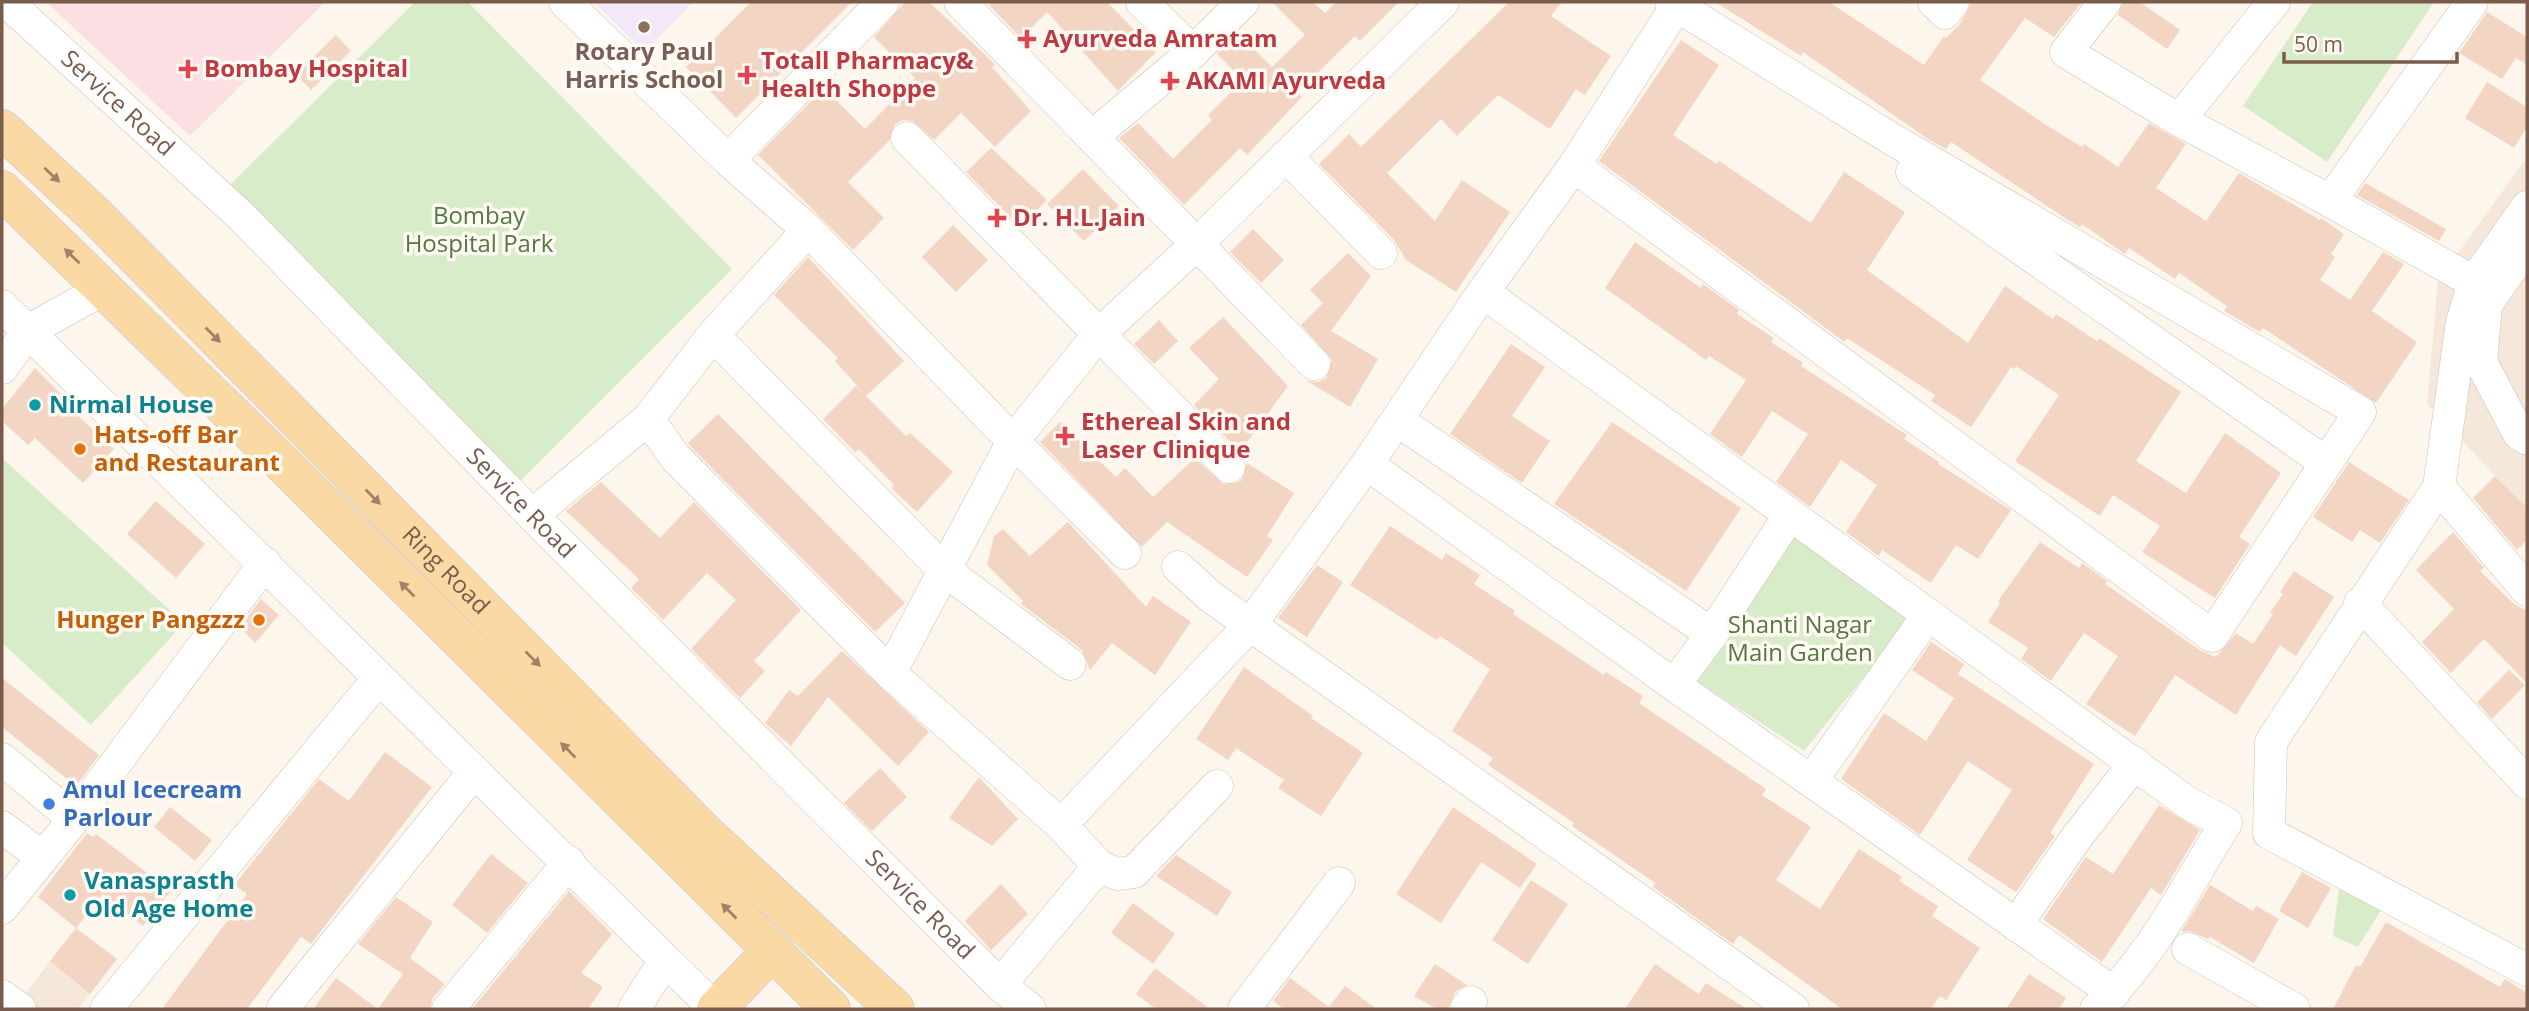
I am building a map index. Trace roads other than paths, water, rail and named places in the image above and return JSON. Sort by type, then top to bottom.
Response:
[{"type":"main road","name":"Ring Road","points":[[2,129],[96,216],[706,834],[895,1009]]},
{"type":"main road","name":"Ring Road","points":[[2,190],[105,288],[770,953],[831,1009]]},
{"type":"main road","points":[[715,1009],[770,953]]},
{"type":"street","name":"Service Road","points":[[7,2],[242,217],[532,515],[1000,985],[1030,1009]]},
{"type":"street","points":[[565,2],[728,160],[807,230],[1125,553]]},
{"type":"street","points":[[728,160],[883,2]]},
{"type":"street","points":[[960,2],[1093,136],[1178,228],[1314,364]]},
{"type":"street","points":[[1142,2],[1193,52]]},
{"type":"street","points":[[1093,136],[1193,52],[1243,2]]},
{"type":"street","points":[[890,673],[1013,441],[1098,335],[1196,244],[1444,2]]},
{"type":"street","points":[[1934,2],[1945,13],[1953,2]]},
{"type":"street","points":[[2105,2],[2066,52],[2179,120],[2474,282]]},
{"type":"street","points":[[2179,120],[2274,2]]},
{"type":"street","points":[[2330,201],[2472,2]]},
{"type":"street","points":[[1061,825],[1251,624],[1367,464],[1483,292],[1574,166],[1674,4],[1890,138],[2360,412],[2212,636],[1574,166]]},
{"type":"street","points":[[907,138],[1229,467]]},
{"type":"street","points":[[1890,138],[1901,164],[2326,463]]},
{"type":"street","points":[[1286,156],[1381,253]]},
{"type":"street","points":[[2527,207],[2474,282],[2473,326],[2439,487],[2360,603],[2271,742],[2269,833],[2527,970]]},
{"type":"street","points":[[532,515],[648,419],[713,335],[807,230]]},
{"type":"street","points":[[2524,434],[2481,362],[2473,326],[2486,305],[2517,277],[2527,245]]},
{"type":"street","points":[[2065,280],[2133,280]]},
{"type":"street","points":[[2,368],[28,331],[105,288]]},
{"type":"street","points":[[1367,464],[1674,685],[2016,925],[2105,1001],[2158,932],[2226,823],[2188,803],[1483,292]]},
{"type":"street","points":[[2,306],[474,772],[569,862],[715,1009]]},
{"type":"street","points":[[713,335],[943,569],[1070,664]]},
{"type":"street","points":[[648,419],[676,458],[890,673],[1061,825],[1099,866],[1117,874],[1134,872],[1217,786]]},
{"type":"street","points":[[1397,419],[1712,634]]},
{"type":"street","points":[[2439,487],[2527,590]]},
{"type":"street","points":[[1674,685],[1712,634],[1789,516]]},
{"type":"street","points":[[2,908],[74,819],[265,564]]},
{"type":"street","points":[[1178,567],[1211,597],[1793,1009]]},
{"type":"street","points":[[2360,603],[2527,783]]},
{"type":"street","points":[[1812,780],[1928,615]]},
{"type":"street","points":[[106,1009],[379,678]]},
{"type":"street","points":[[2,759],[74,819]]},
{"type":"street","points":[[2016,925],[2077,837],[2135,762]]},
{"type":"street","points":[[283,1008],[474,772]]},
{"type":"street","points":[[2,827],[42,857]]},
{"type":"street","points":[[448,1009],[569,862]]},
{"type":"street","points":[[1000,985],[1099,866]]},
{"type":"street","points":[[1244,1009],[1339,883]]},
{"type":"street","points":[[2188,948],[2294,1009]]},
{"type":"street","points":[[634,1009],[665,960]]},
{"type":"street","points":[[2,996],[20,1009]]},
{"type":"place","name":"Rotary Paul Harris School","points":[[644,27]]},
{"type":"place","name":"Ayurveda Amratam","points":[[1027,39]]},
{"type":"place","name":"Bombay Hospital","points":[[188,69]]},
{"type":"place","name":"Totall Pharmacy& Health Shoppe","points":[[747,75]]},
{"type":"place","name":"AKAMI Ayurveda","points":[[1170,81]]},
{"type":"place","name":"Dr. H.L.Jain","points":[[997,218]]},
{"type":"place","name":"Nirmal House","points":[[35,405]]},
{"type":"place","name":"Ethereal Skin and Laser Clinique","points":[[1065,436]]},
{"type":"place","name":"Hats-off Bar and Restaurant","points":[[80,449]]},
{"type":"place","name":"Hunger Pangzzz","points":[[259,620]]},
{"type":"place","name":"Amul Icecream Parlour","points":[[49,804]]},
{"type":"place","name":"Vanasprasth Old Age Home","points":[[70,895]]},
{"type":"park label","name":"Bombay Hospital Park","points":[[479,230]]},
{"type":"park label","name":"Shanti Nagar Main Garden","points":[[1800,639]]}]
